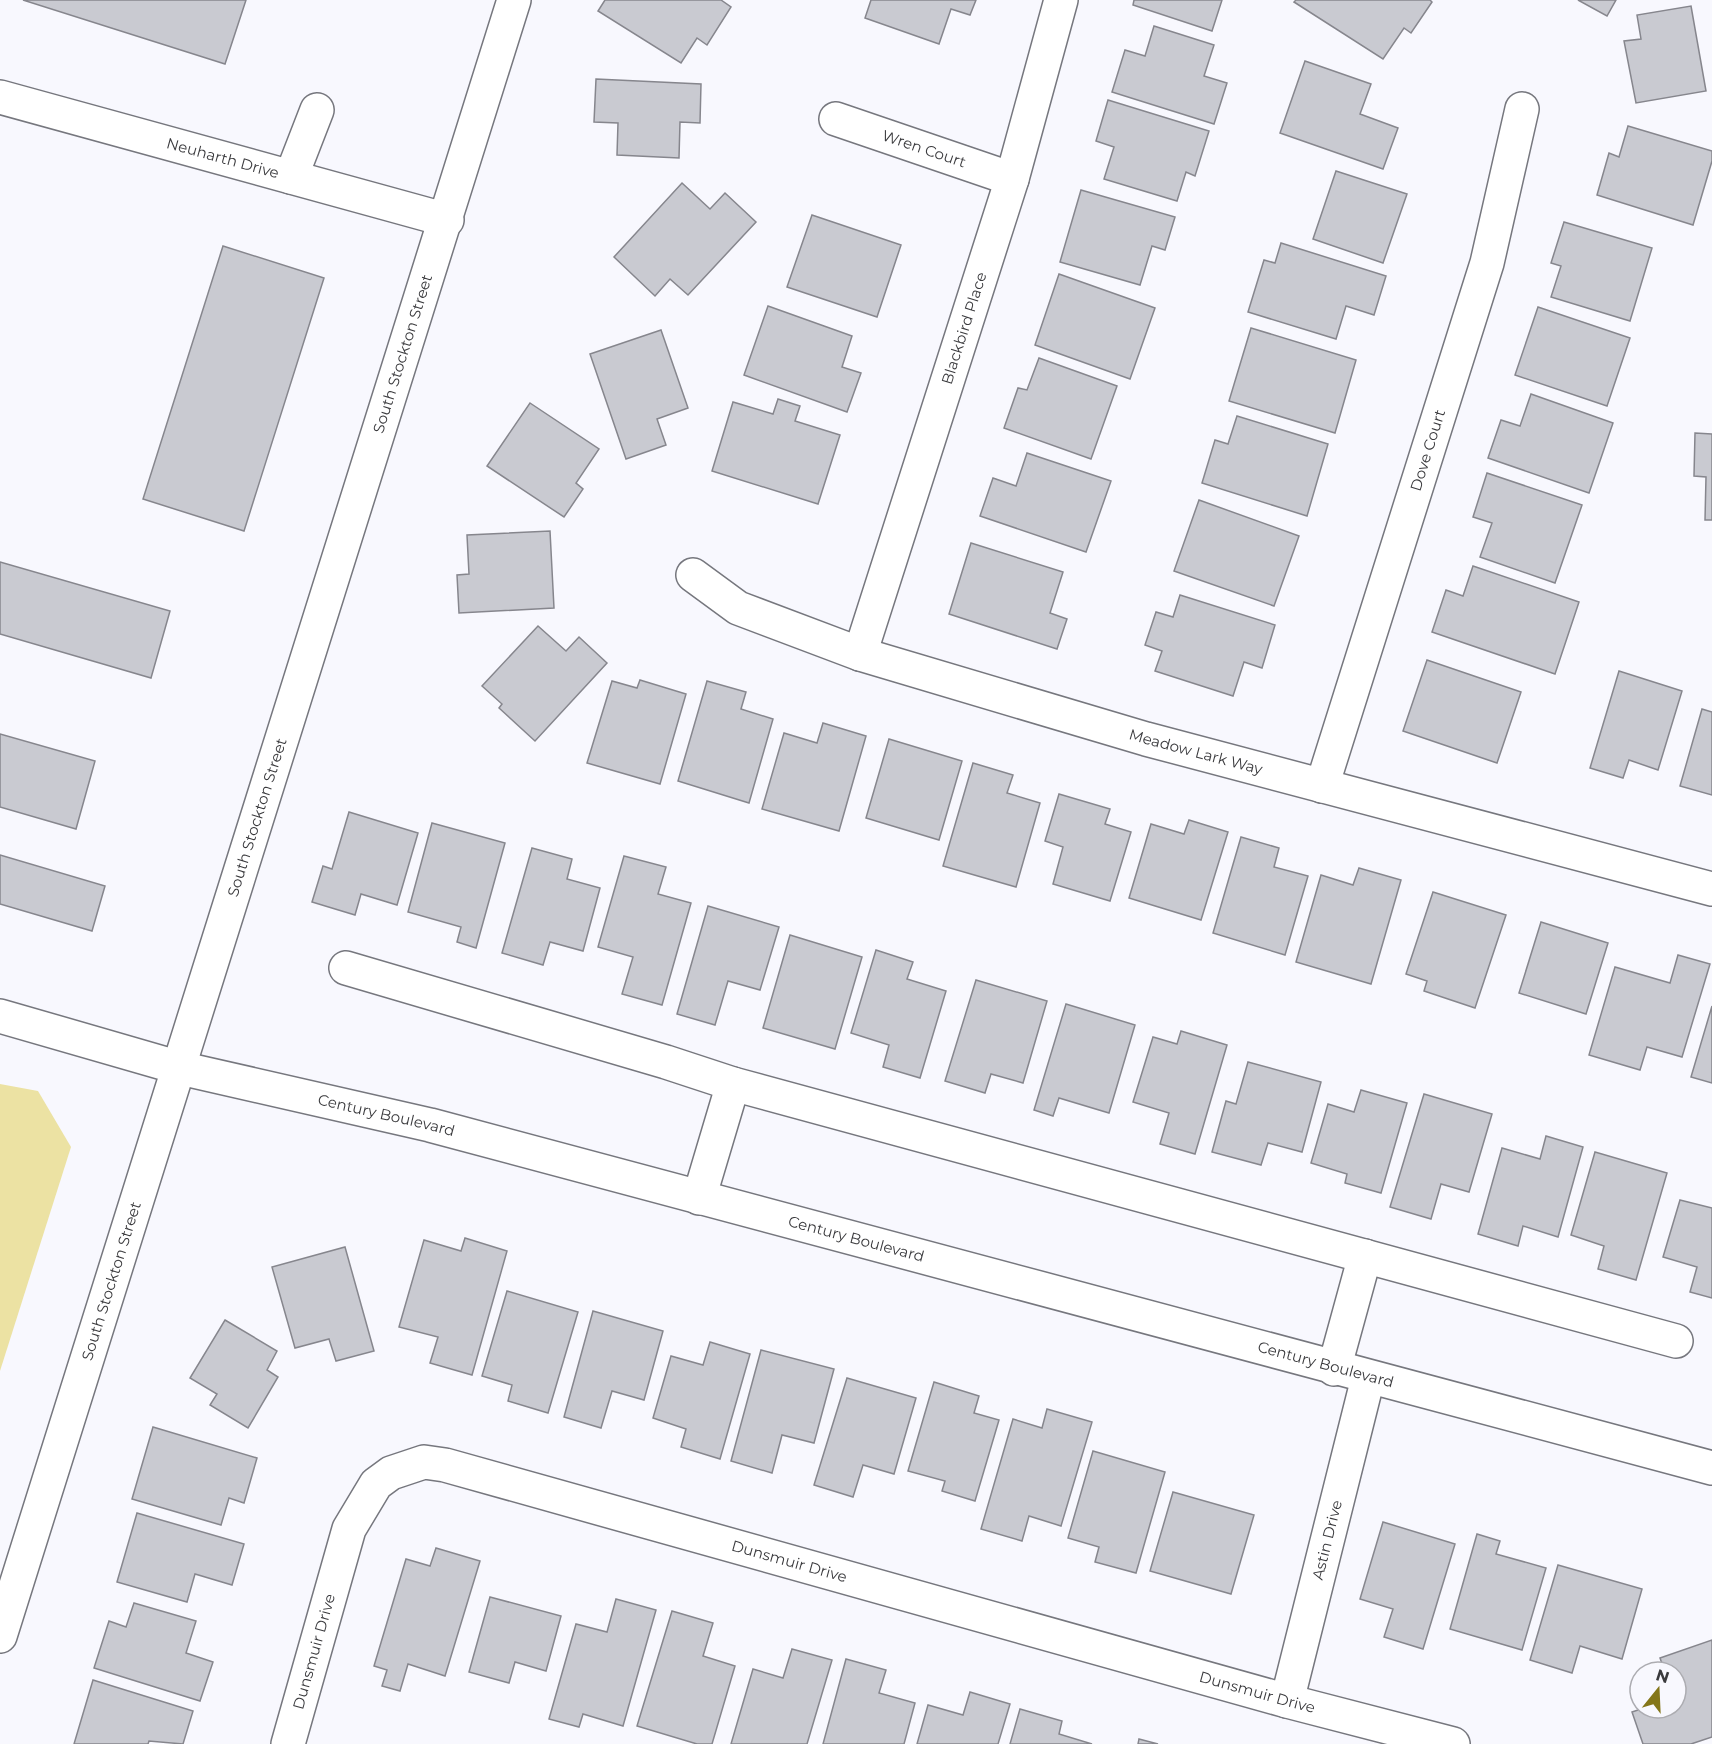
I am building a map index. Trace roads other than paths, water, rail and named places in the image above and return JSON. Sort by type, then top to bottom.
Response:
[{"type":"street","name":"South Stockton Street","points":[[0,1636],[447,220],[514,0]]},
{"type":"street","name":"Blackbird Place","points":[[860,654],[1012,179],[1061,0]]},
{"type":"street","name":"Neuharth Drive","points":[[0,97],[447,220]]},
{"type":"street","name":"Dove Court","points":[[1322,786],[1487,263],[1522,109]]},
{"type":"street","points":[[291,177],[317,110]]},
{"type":"street","name":"Wren Court","points":[[836,118],[1012,179]]},
{"type":"street","name":"Meadow Lark Way","points":[[693,575],[738,608],[860,654],[1146,739],[1712,889]]},
{"type":"street","points":[[346,968],[666,1062],[733,1084],[1676,1341]]},
{"type":"street","name":"Century Boulevard","points":[[0,1016],[180,1068],[430,1125],[1334,1369],[1712,1468]]},
{"type":"street","points":[[699,1198],[733,1084]]},
{"type":"street","points":[[1334,1369],[1365,1256]]},
{"type":"street","name":"Astin Drive","points":[[1287,1701],[1368,1378]]},
{"type":"street","name":"Dunsmuir Drive","points":[[290,1734],[349,1530],[376,1484],[391,1473],[423,1462],[457,1468],[1287,1701],[1453,1744]]}]
